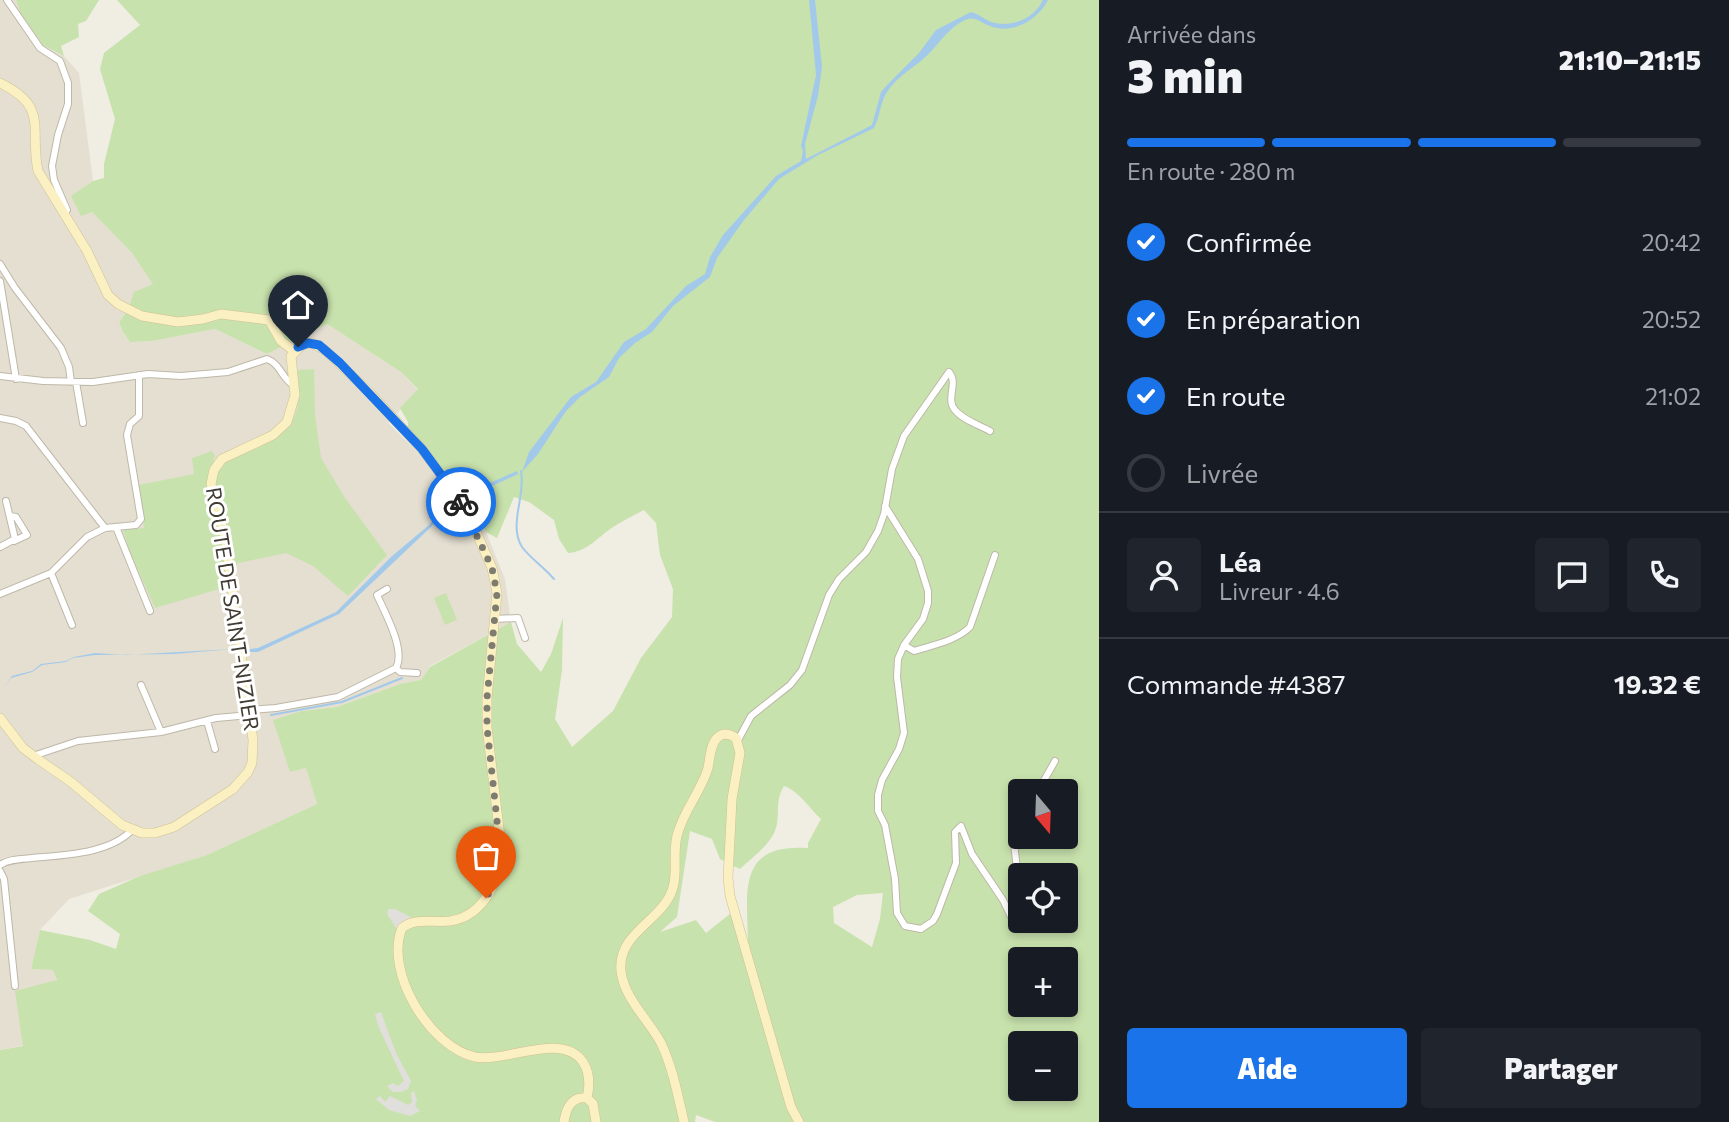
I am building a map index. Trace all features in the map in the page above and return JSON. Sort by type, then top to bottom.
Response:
[{"type":"main road","points":[[0,83],[21,95],[32,110],[36,125],[38,171],[65,212],[108,295],[118,304],[142,316],[178,323],[221,314],[269,320],[281,341],[294,351],[308,343],[319,345],[369,391],[442,475],[465,507],[492,568],[497,593],[487,698],[487,727],[500,866],[490,891],[482,904],[472,912],[457,919],[414,921],[402,928],[398,940],[400,972],[407,993],[416,1007],[441,1037],[459,1051],[488,1058],[561,1048],[578,1056],[585,1065],[589,1079],[587,1098]]},
{"type":"main road","name":"ROUTE DE SAINT-NIZIER","points":[[132,830],[155,833],[174,827],[233,789],[248,772],[253,740],[225,537],[212,492],[212,477],[217,464],[226,455],[265,439],[281,429],[292,410],[295,386],[290,364],[294,351]]},
{"type":"main road","points":[[0,718],[23,748],[132,830]]},
{"type":"main road","points":[[684,1122],[666,1055],[627,989],[622,975],[622,958],[631,938],[666,904],[671,895],[675,880],[678,834],[705,777],[716,738],[723,734],[730,734],[738,740],[740,753],[732,800],[729,887],[784,1084],[799,1122]]},
{"type":"main road","points":[[564,1122],[566,1112],[579,1097],[587,1098],[593,1104],[596,1122]]},
{"type":"street","points":[[7,0],[40,48],[60,61],[68,83],[68,104],[52,166],[54,180],[67,210],[65,212]]},
{"type":"street","points":[[0,264],[61,348],[69,367],[83,423]]},
{"type":"street","points":[[0,281],[16,379]]},
{"type":"street","points":[[0,376],[73,382],[139,375],[182,376],[228,372],[267,359],[278,365],[290,385],[295,386]]},
{"type":"street","points":[[738,740],[751,716],[790,685],[802,670],[830,594],[839,579],[872,545],[886,506],[891,469],[904,436],[949,372],[954,382],[951,400],[954,409],[990,431]]},
{"type":"street","points":[[0,594],[51,573],[88,537],[105,528],[136,525],[141,519],[127,435],[130,424],[139,416],[139,375]]},
{"type":"street","points":[[0,418],[26,426],[105,528]]},
{"type":"street","points":[[6,501],[14,541]]},
{"type":"street","points":[[886,506],[918,559],[928,591],[928,603],[923,619],[904,645],[897,667],[904,733],[877,795],[878,811],[885,825],[895,879],[897,913],[905,926],[921,929],[933,921],[955,870],[955,832],[961,826],[972,854],[1008,910]]},
{"type":"street","points":[[0,547],[27,535],[16,517],[9,516]]},
{"type":"street","points":[[116,527],[150,611]]},
{"type":"street","points":[[904,645],[914,651],[966,631],[970,627],[995,555]]},
{"type":"street","points":[[51,573],[72,625]]},
{"type":"street","points":[[33,756],[78,741],[161,732],[207,720],[342,695],[396,668],[399,662],[395,637],[377,595],[387,589]]},
{"type":"street","points":[[494,618],[518,618],[525,638]]},
{"type":"street","points":[[396,668],[400,672],[417,673]]},
{"type":"street","points":[[141,685],[161,732]]},
{"type":"street","points":[[207,720],[215,749]]},
{"type":"street","points":[[1045,779],[1055,761]]},
{"type":"street","points":[[0,865],[14,860],[92,850],[117,842],[132,830]]},
{"type":"street","points":[[0,870],[4,880],[15,986]]},
{"type":"shaded area","points":[[0,0],[16,0],[20,12],[43,45],[64,56],[79,73],[93,181],[71,197],[92,212],[132,253],[154,284],[129,308],[119,322],[130,342],[152,341],[215,329],[267,354],[327,324],[401,372],[418,390],[388,423],[463,497],[486,532],[505,579],[511,622],[430,666],[422,680],[400,684],[337,707],[302,711],[290,772],[306,768],[317,804],[207,855],[69,899],[40,930],[31,969],[53,970],[57,981],[25,1045],[0,1050]]},
{"type":"shaded area","points":[[388,909],[395,909],[414,919],[398,940],[396,928],[387,914]]},
{"type":"shaded area","points":[[381,1012],[396,1053],[411,1081],[408,1089],[401,1092],[393,1092],[387,1086],[393,1083],[398,1086],[404,1081],[379,1028],[375,1014]]},
{"type":"shaded area","points":[[414,1091],[417,1100],[415,1106],[420,1111],[410,1116],[389,1110],[376,1099],[380,1096],[385,1102],[390,1096],[408,1105],[412,1102],[411,1093]]},
{"type":"green space","points":[[16,0],[99,0],[86,21],[78,24],[79,37],[61,46],[64,56],[43,45],[20,12]]},
{"type":"green space","points":[[117,0],[1099,0],[1099,1122],[715,1122],[696,1115],[695,1122],[0,1122],[0,1050],[23,1046],[15,991],[57,980],[53,970],[31,969],[40,930],[90,940],[116,949],[120,934],[88,911],[99,894],[140,876],[207,855],[317,804],[306,768],[290,772],[273,720],[302,711],[337,707],[400,684],[421,680],[430,667],[511,622],[517,644],[541,672],[551,654],[563,618],[562,670],[555,719],[572,747],[613,711],[641,658],[672,617],[673,589],[660,555],[656,523],[644,510],[613,527],[587,547],[568,553],[559,539],[554,520],[529,502],[514,497],[497,538],[486,532],[459,489],[408,427],[400,408],[418,389],[401,372],[327,324],[267,354],[215,329],[152,341],[130,342],[119,322],[128,310],[134,292],[153,284],[132,253],[92,212],[81,216],[71,196],[93,181],[104,178],[104,164],[115,119],[100,69],[104,53],[140,25]],"holes":[[[784,786],[789,788],[821,819],[808,848],[769,853],[758,862],[751,874],[748,889],[748,942],[731,913],[706,933],[696,920],[660,932],[677,917],[690,831],[712,839],[720,859],[740,869],[772,837],[777,825]],[[883,893],[880,919],[872,947],[834,923],[833,907],[857,895]]]},
{"type":"green space","points":[[314,369],[315,415],[321,458],[345,498],[387,555],[348,596],[313,566],[286,553],[238,563],[226,587],[155,608],[123,530],[144,528],[139,485],[194,474],[192,458],[212,451],[215,456],[213,461],[266,444],[287,427],[294,416],[298,403],[298,370]]},
{"type":"green space","points":[[446,593],[457,620],[445,625],[434,598]]},
{"type":"water","points":[[809,0],[815,0],[822,67],[818,96],[805,144],[806,159],[872,125],[881,92],[919,53],[936,30],[971,12],[991,22],[1014,23],[1028,17],[1043,0],[1048,0],[1038,14],[1015,27],[998,28],[972,18],[958,24],[891,87],[874,128],[818,155],[779,179],[744,220],[717,258],[710,277],[673,306],[652,332],[619,358],[609,377],[580,397],[566,411],[538,454],[522,472],[529,452],[571,397],[596,382],[624,342],[646,329],[686,286],[705,274],[710,257],[723,235],[776,176],[801,161],[801,146],[816,75]]},
{"type":"water","points":[[517,471],[518,474],[464,499],[463,495]]},
{"type":"water","points":[[455,498],[457,502],[339,614],[258,652],[244,652],[336,612]]},
{"type":"water","points":[[233,649],[174,654],[135,654]]},
{"type":"water","points":[[95,653],[121,655],[95,655],[42,665],[32,672],[11,678],[0,692],[12,676],[32,671],[41,664]]},
{"type":"waterway","points":[[521,471],[518,538],[522,547],[554,579]]},
{"type":"waterway","points":[[271,715],[342,702],[402,678]]},
{"type":"way so far","points":[[461,502],[495,575],[497,593],[487,698],[487,727],[501,858],[496,880],[486,898]]},
{"type":"route","points":[[298,347],[308,343],[319,345],[340,363],[422,449],[461,502]]}]
